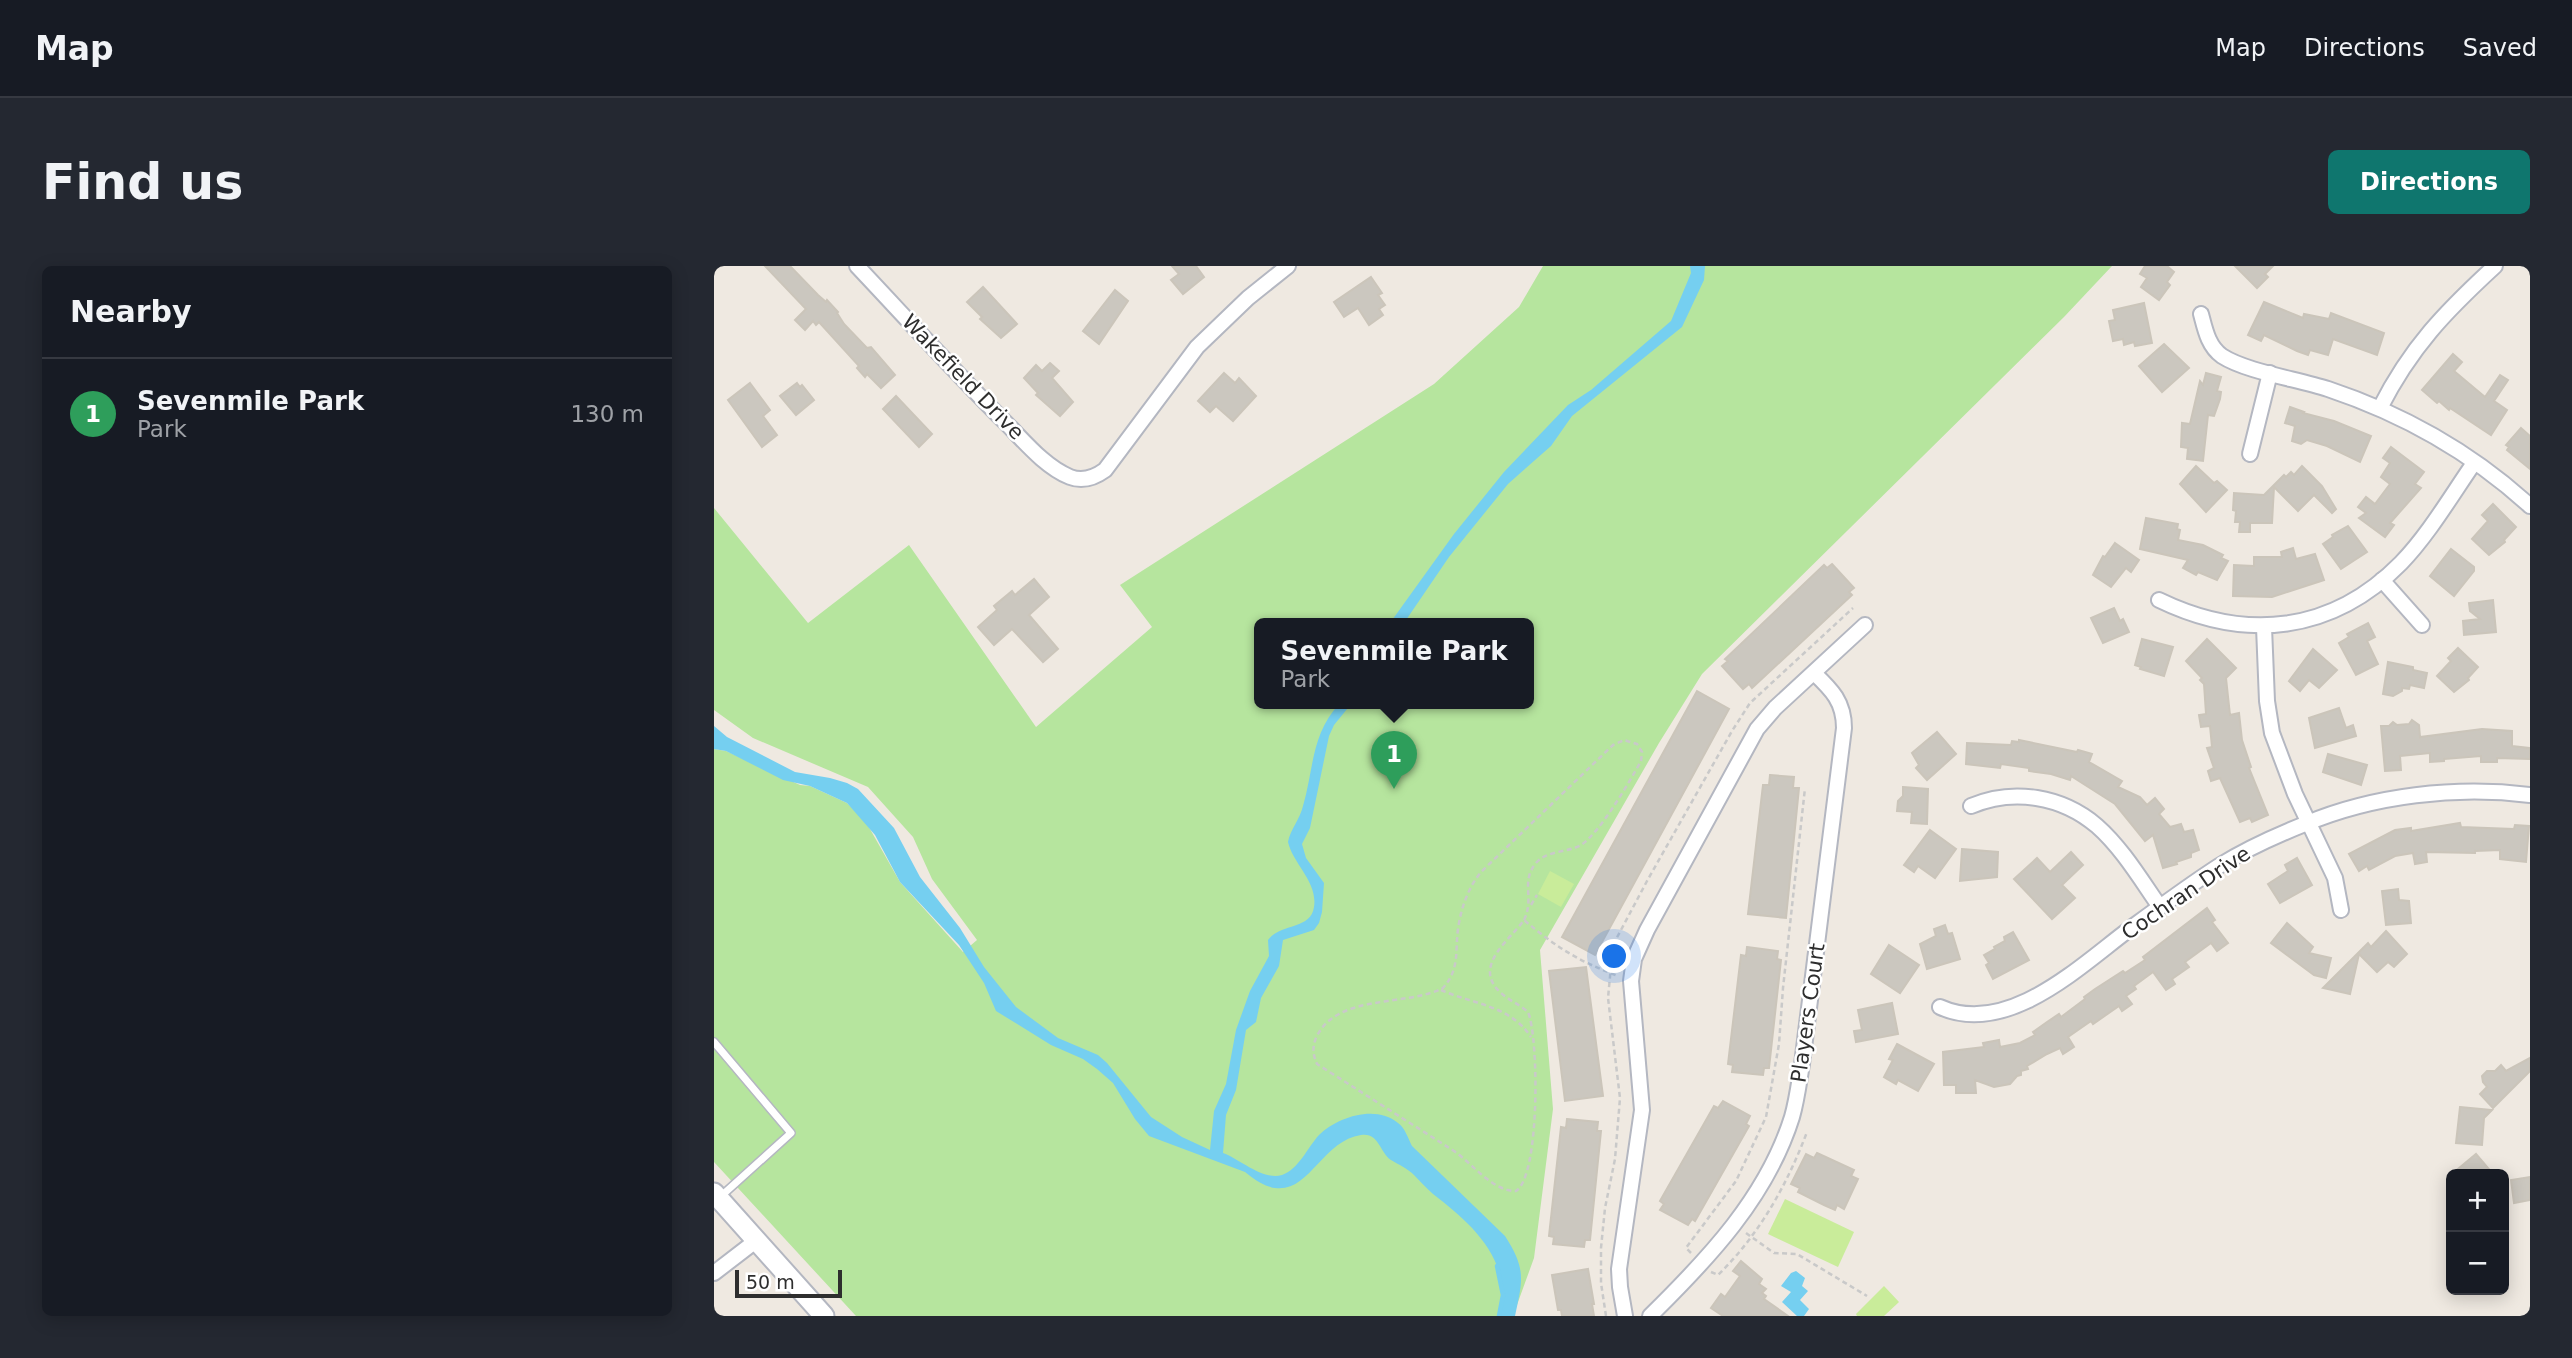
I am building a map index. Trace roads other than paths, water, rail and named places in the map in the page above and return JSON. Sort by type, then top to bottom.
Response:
[{"type":"main road","points":[[716,1195],[824,1316]]},
{"type":"street","name":"Wakefield Drive","points":[[857,266],[1023,440],[1058,471],[1077,479],[1094,477],[1105,470],[1203,340],[1248,298],[1288,266]]},
{"type":"street","points":[[2379,408],[2403,365],[2424,337],[2495,266]]},
{"type":"street","points":[[2201,314],[2209,339],[2217,352],[2237,363],[2320,387],[2379,408],[2433,436],[2530,506]]},
{"type":"street","points":[[2250,454],[2270,373]]},
{"type":"street","points":[[2159,600],[2211,620],[2264,627],[2288,624],[2329,613],[2366,593],[2414,548],[2474,463]]},
{"type":"street","points":[[2382,580],[2422,625]]},
{"type":"street","points":[[1625,1316],[1619,1269],[1642,1110],[1631,981],[1634,959],[1647,930],[1766,716],[1865,625]]},
{"type":"street","points":[[2264,627],[2270,722],[2279,755],[2336,881],[2340,910]]},
{"type":"street","name":"Players Court","points":[[1650,1316],[1708,1257],[1734,1225],[1763,1180],[1792,1116],[1802,1064],[1844,728],[1840,701],[1814,673]]},
{"type":"street","name":"Cochran Drive","points":[[1940,1007],[1959,1014],[1978,1016],[2024,1002],[2060,981],[2160,907],[2242,853],[2308,822],[2366,805],[2411,797],[2472,792],[2530,795]]},
{"type":"street","points":[[1971,806],[1995,798],[2021,797],[2046,800],[2072,810],[2105,834],[2160,907]]},
{"type":"street","points":[[714,1273],[757,1240]]},
{"type":"lane","points":[[714,1042],[792,1133],[716,1195]]},
{"type":"water","points":[[1690,266],[1705,266],[1704,280],[1682,327],[1572,416],[1551,446],[1508,484],[1449,557],[1407,618],[1394,618],[1454,534],[1504,472],[1568,405],[1591,390],[1671,321],[1691,273]]},
{"type":"water","points":[[1336,709],[1347,709],[1329,736],[1310,828],[1302,844],[1306,858],[1324,883],[1322,912],[1314,930],[1283,940],[1279,966],[1261,998],[1256,1022],[1246,1030],[1236,1090],[1226,1115],[1223,1153],[1267,1175],[1282,1175],[1298,1163],[1319,1135],[1336,1123],[1357,1115],[1379,1114],[1389,1117],[1403,1128],[1412,1146],[1505,1236],[1520,1266],[1520,1293],[1515,1316],[1499,1316],[1503,1293],[1500,1274],[1478,1235],[1411,1173],[1387,1157],[1372,1137],[1361,1135],[1345,1141],[1295,1184],[1281,1188],[1265,1185],[1245,1172],[1149,1136],[1113,1083],[1097,1069],[996,1011],[984,983],[959,945],[900,882],[875,835],[847,803],[810,786],[783,780],[726,751],[714,749],[714,726],[727,737],[795,772],[830,778],[858,789],[894,828],[920,877],[1016,1007],[1058,1038],[1098,1055],[1151,1117],[1182,1137],[1210,1150],[1214,1111],[1226,1084],[1236,1030],[1250,991],[1269,956],[1268,940],[1280,931],[1307,919],[1314,907],[1309,881],[1288,842],[1303,806],[1318,739]]},
{"type":"water","points":[[1796,1271],[1805,1278],[1802,1286],[1808,1291],[1800,1300],[1809,1309],[1804,1316],[1797,1316],[1782,1302],[1791,1292],[1781,1286],[1791,1273]]},
{"type":"waterway","points":[[1497,1266],[1503,1295],[1499,1316]]},
{"type":"place","name":"Sevenmile Park","points":[[1394,789]]}]
